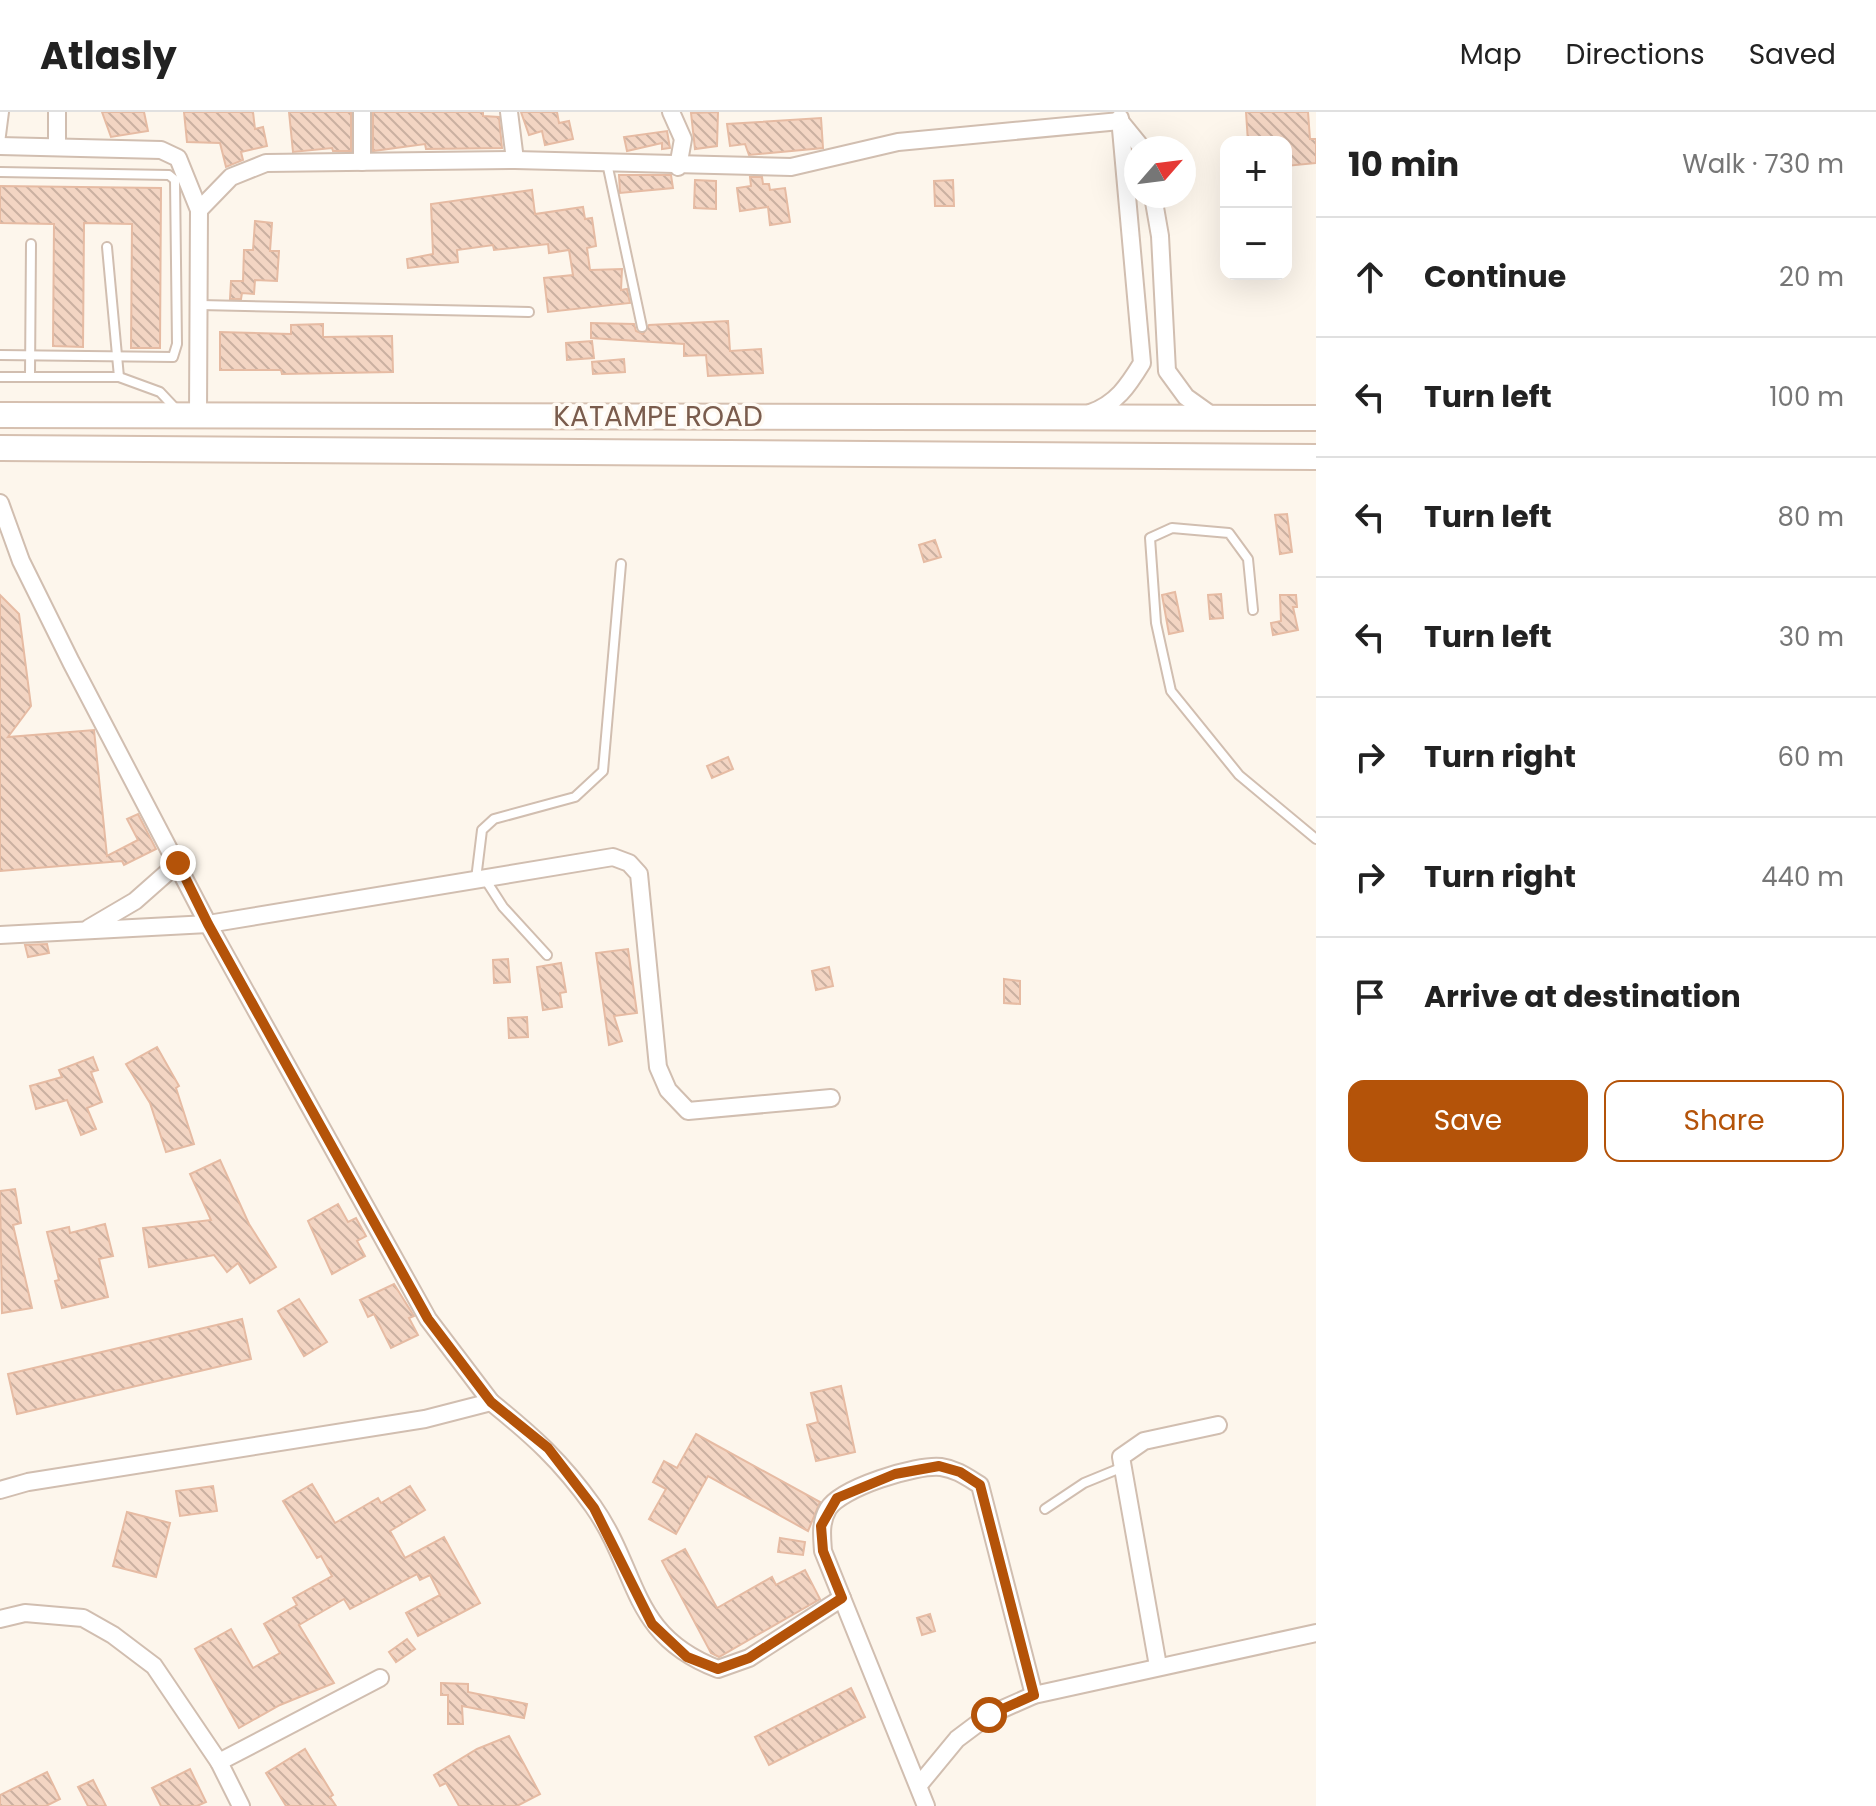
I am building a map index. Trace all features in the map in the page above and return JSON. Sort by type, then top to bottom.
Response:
[{"type":"main road","name":"KATAMPE ROAD","points":[[0,415],[774,416],[1068,420],[1316,418]]},
{"type":"main road","name":"KATAMPE ROAD","points":[[0,448],[1316,457]]},
{"type":"street","points":[[57,112],[57,146]]},
{"type":"street","points":[[362,112],[362,162]]},
{"type":"street","points":[[509,112],[515,160]]},
{"type":"street","points":[[671,112],[683,139],[678,167]]},
{"type":"street","points":[[199,210],[231,177],[266,163],[515,160],[678,167],[791,167],[898,142],[1120,116]]},
{"type":"street","points":[[1120,116],[1134,136]]},
{"type":"street","points":[[1068,420],[1105,408],[1127,388],[1142,363],[1120,116]]},
{"type":"street","points":[[0,144],[161,150],[178,158],[199,210],[200,305],[190,416]]},
{"type":"street","points":[[1155,208],[1160,236],[1167,371],[1186,397],[1214,417]]},
{"type":"street","points":[[0,503],[21,561],[208,924],[428,1319],[491,1402],[548,1448],[585,1496],[621,1557],[652,1624],[687,1657],[718,1669],[749,1658],[842,1598]]},
{"type":"street","points":[[0,935],[208,924],[613,857],[629,863],[639,874],[658,1067],[668,1090],[688,1111],[831,1098]]},
{"type":"street","points":[[84,930],[135,901],[178,863]]},
{"type":"street","points":[[0,1490],[43,1480],[425,1419],[491,1402]]},
{"type":"street","points":[[1158,1666],[1121,1457],[1144,1441],[1218,1425]]},
{"type":"street","points":[[926,1806],[823,1551],[821,1526],[837,1498],[895,1474],[939,1466],[960,1472],[980,1485],[1034,1695]]},
{"type":"street","points":[[0,1619],[25,1613],[83,1618],[113,1635],[154,1666],[219,1762],[241,1806]]},
{"type":"street","points":[[919,1785],[957,1739],[989,1715],[1034,1695],[1316,1633]]},
{"type":"street","points":[[219,1762],[380,1678]]},
{"type":"lane","points":[[0,144],[4,112]]},
{"type":"lane","points":[[607,163],[642,327]]},
{"type":"lane","points":[[0,172],[169,175],[175,180],[176,353],[173,357],[0,355]]},
{"type":"lane","points":[[30,374],[33,355],[31,244]]},
{"type":"lane","points":[[107,247],[119,377]]},
{"type":"lane","points":[[200,305],[529,312]]},
{"type":"lane","points":[[0,377],[30,374],[119,377],[160,392],[190,416]]},
{"type":"lane","points":[[1253,610],[1248,559],[1229,533],[1172,528],[1150,538],[1156,623],[1171,691],[1239,775],[1316,839]]},
{"type":"lane","points":[[547,955],[480,879],[482,830],[494,819],[575,797],[603,771],[621,564]]},
{"type":"lane","points":[[1045,1509],[1084,1483],[1123,1467]]},
{"type":"building","points":[[102,112],[144,112],[148,131],[111,137]]},
{"type":"building","points":[[184,112],[253,112],[255,129],[263,127],[267,146],[241,152],[243,160],[226,167],[220,143],[187,142]]},
{"type":"building","points":[[289,112],[351,112],[351,151],[333,151],[332,148],[293,152]]},
{"type":"building","points":[[373,112],[483,112],[483,116],[499,117],[502,148],[426,149],[425,144],[373,151]]},
{"type":"building","points":[[521,112],[557,112],[559,123],[569,121],[573,139],[545,145],[542,131],[529,135]]},
{"type":"building","points":[[718,112],[717,146],[695,149],[691,113]]},
{"type":"building","points":[[1246,112],[1308,112],[1310,139],[1316,139],[1316,163],[1292,165],[1292,136],[1248,136]]},
{"type":"building","points":[[821,118],[823,148],[749,155],[745,144],[730,146],[727,124]]},
{"type":"building","points":[[667,131],[670,148],[662,149],[662,143],[627,151],[624,137]]},
{"type":"building","points":[[619,175],[671,175],[673,188],[620,193]]},
{"type":"building","points":[[750,177],[762,177],[763,184],[769,184],[770,190],[785,188],[790,222],[770,225],[768,207],[740,211],[737,188],[751,186]]},
{"type":"building","points":[[695,180],[716,181],[716,209],[694,208]]},
{"type":"building","points":[[953,180],[954,206],[935,206],[934,181]]},
{"type":"building","points":[[0,186],[161,188],[160,348],[131,348],[132,224],[84,223],[83,347],[53,346],[54,224],[0,223]]},
{"type":"building","points":[[532,190],[535,214],[583,207],[585,219],[592,218],[596,246],[587,248],[590,270],[622,269],[621,290],[627,289],[630,303],[548,312],[544,278],[573,275],[569,250],[549,253],[548,244],[494,250],[493,245],[457,250],[458,262],[408,268],[407,259],[433,254],[431,204]]},
{"type":"building","points":[[255,221],[272,223],[270,251],[279,251],[277,281],[255,280],[254,294],[242,293],[241,299],[230,299],[231,281],[243,281],[244,250],[253,250]]},
{"type":"building","points":[[728,321],[730,351],[761,349],[763,373],[708,376],[706,355],[684,356],[684,344],[591,338],[591,323],[634,324],[636,331],[643,334],[649,325]]},
{"type":"building","points":[[323,324],[323,337],[392,336],[393,372],[282,374],[281,370],[220,370],[220,332],[291,334],[291,325]]},
{"type":"building","points":[[592,341],[594,358],[567,360],[566,343]]},
{"type":"building","points":[[624,359],[625,372],[593,374],[592,362]]},
{"type":"building","points":[[1287,514],[1292,552],[1280,554],[1275,515]]},
{"type":"building","points":[[935,540],[941,557],[924,562],[919,545]]},
{"type":"building","points":[[1175,592],[1183,631],[1169,634],[1162,595]]},
{"type":"building","points":[[1221,594],[1223,618],[1210,619],[1208,595]]},
{"type":"building","points":[[0,595],[19,614],[31,706],[8,737],[94,730],[107,856],[138,840],[127,819],[138,814],[156,849],[124,865],[122,861],[0,871]]},
{"type":"building","points":[[1280,595],[1296,595],[1297,607],[1293,607],[1298,630],[1273,635],[1271,623],[1281,621]]},
{"type":"building","points":[[728,757],[733,769],[712,778],[707,766]]},
{"type":"building","points":[[47,944],[49,953],[28,957],[25,945]]},
{"type":"building","points":[[628,949],[637,1013],[614,1016],[622,1041],[609,1045],[596,953]]},
{"type":"building","points":[[508,959],[510,982],[494,983],[493,960]]},
{"type":"building","points":[[561,963],[566,992],[560,993],[562,1007],[543,1010],[537,967]]},
{"type":"building","points":[[829,967],[833,986],[816,990],[812,971]]},
{"type":"building","points":[[1004,979],[1020,981],[1020,1004],[1004,1003]]},
{"type":"building","points":[[527,1017],[528,1037],[509,1038],[508,1018]]},
{"type":"building","points":[[157,1047],[179,1086],[176,1088],[194,1144],[166,1152],[150,1103],[126,1064]]},
{"type":"building","points":[[93,1057],[98,1070],[91,1072],[102,1102],[87,1108],[96,1129],[81,1135],[67,1100],[36,1109],[30,1086],[62,1077],[59,1070]]},
{"type":"building","points":[[220,1160],[249,1224],[276,1267],[250,1283],[238,1263],[227,1272],[214,1255],[149,1267],[143,1228],[211,1220],[190,1174]]},
{"type":"building","points":[[15,1189],[21,1223],[13,1225],[32,1308],[2,1313],[0,1191]]},
{"type":"building","points":[[338,1204],[348,1222],[356,1218],[366,1236],[357,1241],[365,1256],[332,1274],[308,1221]]},
{"type":"building","points":[[105,1224],[113,1256],[99,1259],[108,1297],[62,1308],[55,1281],[59,1280],[47,1232],[69,1227],[70,1233]]},
{"type":"building","points":[[394,1284],[414,1316],[409,1318],[418,1335],[391,1348],[374,1314],[368,1317],[360,1300]]},
{"type":"building","points":[[299,1299],[327,1342],[304,1356],[278,1311]]},
{"type":"building","points":[[242,1319],[251,1359],[17,1414],[8,1374]]},
{"type":"building","points":[[841,1386],[855,1452],[816,1461],[807,1425],[818,1422],[811,1393]]},
{"type":"building","points":[[696,1434],[820,1502],[808,1531],[708,1476],[676,1534],[649,1519],[666,1489],[653,1482],[664,1461],[677,1468]]},
{"type":"building","points":[[312,1484],[335,1523],[378,1498],[381,1503],[410,1486],[425,1510],[390,1531],[405,1558],[444,1537],[480,1603],[418,1636],[406,1613],[440,1595],[430,1575],[420,1580],[417,1574],[350,1609],[344,1599],[299,1625],[334,1683],[280,1705],[239,1728],[195,1649],[231,1629],[253,1668],[280,1653],[264,1624],[297,1605],[293,1598],[332,1576],[321,1556],[317,1558],[283,1501]]},
{"type":"building","points":[[213,1486],[217,1511],[180,1516],[176,1491]]},
{"type":"building","points":[[127,1512],[170,1523],[156,1577],[113,1566]]},
{"type":"building","points":[[780,1538],[805,1542],[803,1555],[778,1552]]},
{"type":"building","points":[[685,1549],[717,1608],[772,1577],[776,1585],[805,1570],[820,1599],[719,1657],[711,1653],[662,1561]]},
{"type":"building","points":[[930,1614],[935,1631],[922,1635],[917,1618]]},
{"type":"building","points":[[407,1639],[415,1649],[396,1662],[389,1652]]},
{"type":"building","points":[[441,1683],[468,1684],[468,1692],[527,1704],[524,1718],[462,1706],[463,1724],[448,1724],[448,1695],[441,1695]]},
{"type":"building","points":[[851,1688],[865,1717],[769,1765],[755,1737]]},
{"type":"building","points":[[509,1736],[540,1794],[517,1806],[459,1806],[446,1783],[440,1786],[434,1775],[477,1749]]},
{"type":"building","points":[[305,1749],[333,1795],[330,1797],[336,1806],[286,1806],[266,1773]]},
{"type":"building","points":[[190,1769],[206,1802],[197,1806],[161,1806],[152,1788]]},
{"type":"building","points":[[47,1772],[60,1799],[46,1806],[0,1806],[0,1795]]},
{"type":"building","points":[[93,1780],[106,1806],[88,1806],[78,1787]]},
{"type":"route","points":[[178,863],[208,924],[428,1319],[491,1402],[548,1448],[594,1508],[652,1624],[687,1657],[718,1669],[749,1658],[842,1598],[823,1551],[821,1526],[837,1498],[895,1474],[939,1466],[960,1472],[980,1485],[1034,1695],[989,1715]]}]
